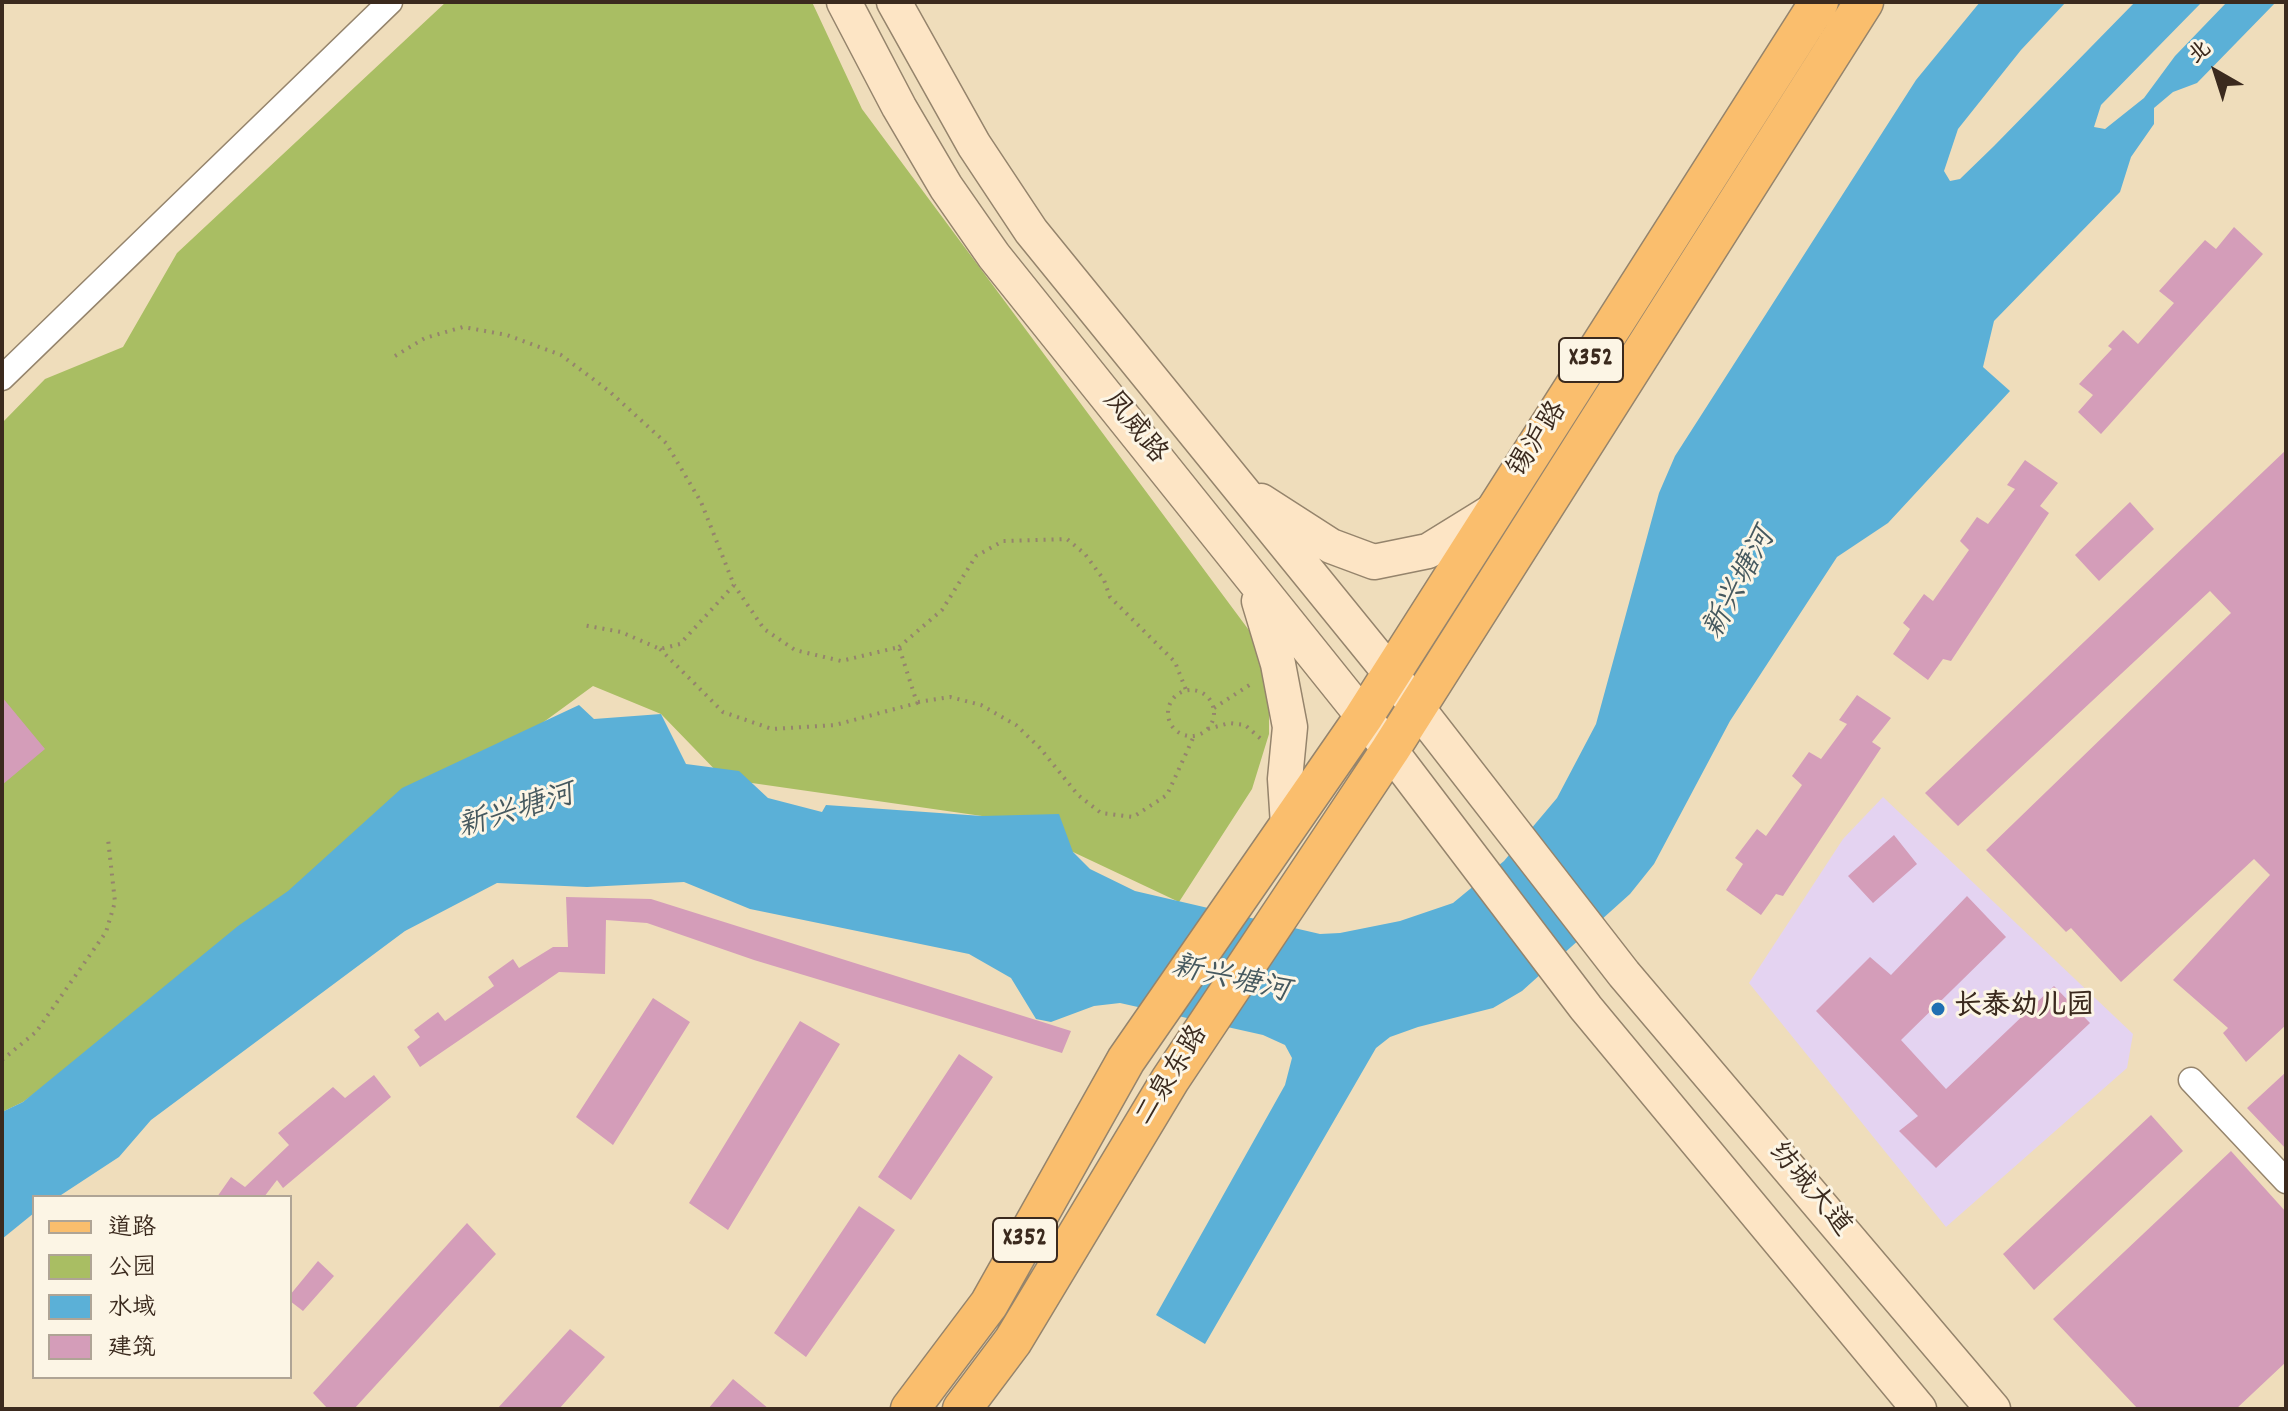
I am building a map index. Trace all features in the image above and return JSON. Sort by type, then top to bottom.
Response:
[{"type":"main road","name":"凤威路","points":[[844,2],[899,107],[946,187],[994,256],[1390,750],[1453,835]]},
{"type":"main road","name":"凤威路","points":[[894,2],[974,145],[1031,231],[1391,674],[1488,799]]},
{"type":"main road","name":"锡沪路","points":[[1363,718],[1819,2]]},
{"type":"main road","name":"锡沪路","points":[[1416,707],[1635,369],[1864,2]]},
{"type":"main road","points":[[1235,484],[1331,546],[1374,562],[1428,551],[1496,509]]},
{"type":"main road","points":[[1249,575],[1269,626],[1290,727],[1288,825]]},
{"type":"main road","name":"二泉东路","points":[[962,1409],[1013,1341],[1170,1080],[1416,707]]},
{"type":"main road","name":"二泉东路","points":[[910,1409],[989,1304],[1126,1060],[1363,718]]},
{"type":"main road","name":"纺城大道","points":[[1488,799],[1624,974],[1993,1409]]},
{"type":"main road","name":"纺城大道","points":[[1453,835],[1586,1008],[1919,1409]]},
{"type":"street","points":[[2,378],[390,2]]},
{"type":"street","points":[[2191,1080],[2286,1181]]},
{"type":"path","points":[[395,356],[425,338],[463,327],[507,335],[561,355],[609,391],[666,443],[701,502],[734,585],[764,629],[795,650],[841,661],[899,647],[942,610],[976,556],[1003,541],[1067,539],[1085,554],[1104,580],[1110,597],[1175,662],[1186,690]]},
{"type":"path","points":[[660,649],[680,644],[734,585]]},
{"type":"path","points":[[583,625],[621,632],[660,649],[723,712],[772,729],[835,725],[950,697],[981,705],[1016,725],[1040,748],[1078,795],[1101,813],[1133,817],[1167,795],[1194,736],[1229,723],[1245,725],[1287,762]]},
{"type":"path","points":[[899,647],[917,703]]},
{"type":"path","points":[[1208,729],[1214,708],[1278,664]]},
{"type":"path","points":[[1194,736],[1178,732],[1169,720],[1170,704],[1186,690],[1201,692],[1214,708]]},
{"type":"path","points":[[2,1060],[36,1032],[106,932],[115,902],[108,839]]},
{"type":"shaded area","name":"长泰幼儿园","points":[[1883,797],[2133,1034],[2127,1068],[1946,1227],[1749,983],[1843,839]]},
{"type":"green space","points":[[446,2],[812,2],[862,109],[1254,637],[1269,697],[1269,734],[1252,789],[1179,902],[1073,852],[982,816],[724,779],[661,714],[593,686],[23,1102],[2,1112],[2,423],[45,379],[123,347],[177,253]]},
{"type":"water","name":"新兴塘河","points":[[1980,2],[2066,2],[2021,50],[1958,129],[1944,171],[1950,181],[1960,179],[2135,2],[2202,2],[2101,105],[2094,127],[2105,129],[2144,98],[2175,56],[2227,2],[2276,2],[2197,83],[2173,92],[2154,108],[2154,124],[2131,157],[2120,192],[1994,321],[1983,367],[2010,391],[1888,523],[1837,557],[1730,721],[1654,864],[1630,894],[1522,991],[1493,1008],[1418,1027],[1390,1037],[1376,1048],[1205,1344],[1156,1315],[1285,1085],[1292,1058],[1285,1045],[1263,1035],[1120,1003],[1094,1006],[1051,1022],[1036,1019],[1011,978],[969,954],[750,909],[684,882],[587,887],[497,883],[405,931],[151,1120],[119,1157],[61,1195],[32,1195],[32,1215],[2,1239],[2,1112],[23,1102],[238,926],[288,891],[402,788],[579,705],[594,719],[661,714],[686,764],[739,771],[768,798],[822,812],[826,805],[982,816],[1059,814],[1073,852],[1090,869],[1135,891],[1320,934],[1400,921],[1453,903],[1504,861],[1557,798],[1596,724],[1659,493],[1675,456],[1916,80]]},
{"type":"building","points":[[2234,227],[2263,254],[2101,434],[2078,412],[2093,395],[2079,384],[2112,349],[2108,346],[2123,330],[2138,344],[2174,303],[2159,291],[2205,240],[2216,249]]},
{"type":"building","points":[[2286,450],[2286,1025],[2246,1062],[2223,1033],[2228,1028],[2173,980],[2270,875],[2254,859],[2121,982],[2071,928],[2066,932],[1986,850],[2231,613],[2210,591],[1958,826],[1925,793]]},
{"type":"building","points":[[2025,460],[2058,483],[2040,506],[2049,513],[1951,661],[1943,659],[1928,680],[1893,654],[1910,629],[1903,623],[1924,594],[1933,601],[1969,550],[1960,541],[1977,517],[1988,524],[2015,489],[2007,485]]},
{"type":"building","points":[[2130,502],[2154,529],[2099,581],[2075,555]]},
{"type":"building","points":[[1857,695],[1891,718],[1872,742],[1881,748],[1783,896],[1776,894],[1761,915],[1726,890],[1743,864],[1735,858],[1757,829],[1766,836],[1802,785],[1792,776],[1809,752],[1821,759],[1847,724],[1839,720]]},
{"type":"building","points":[[2,697],[45,749],[2,785]]},
{"type":"building","points":[[1894,835],[1917,864],[1873,903],[1848,876]]},
{"type":"building","points":[[1967,896],[2006,937],[1901,1040],[1946,1089],[2054,986],[2090,1023],[1936,1168],[1899,1131],[1918,1116],[1816,1011],[1870,957],[1891,975]]},
{"type":"building","points":[[566,897],[651,899],[1071,1031],[1062,1053],[754,960],[647,923],[606,920],[605,974],[559,972],[420,1067],[407,1047],[420,1037],[414,1030],[438,1012],[445,1021],[494,986],[488,977],[513,959],[519,968],[553,947],[568,947]]},
{"type":"building","points":[[653,998],[690,1022],[613,1145],[576,1117]]},
{"type":"building","points":[[800,1021],[840,1044],[728,1230],[689,1203]]},
{"type":"building","points":[[959,1054],[993,1077],[911,1200],[878,1177]]},
{"type":"building","points":[[2286,1072],[2286,1149],[2247,1108]]},
{"type":"building","points":[[374,1075],[391,1097],[283,1188],[277,1180],[266,1195],[218,1195],[231,1177],[245,1187],[289,1145],[278,1133],[333,1087],[345,1098]]},
{"type":"building","points":[[2151,1115],[2183,1151],[2034,1290],[2003,1254]]},
{"type":"building","points":[[2231,1151],[2286,1212],[2286,1362],[2236,1409],[2138,1409],[2053,1319]]},
{"type":"building","points":[[859,1206],[895,1230],[806,1357],[774,1333]]},
{"type":"building","points":[[467,1223],[496,1254],[354,1409],[328,1409],[313,1393]]},
{"type":"building","points":[[318,1261],[334,1276],[303,1311],[292,1303],[292,1293]]},
{"type":"building","points":[[570,1329],[605,1357],[559,1409],[497,1409]]},
{"type":"building","points":[[733,1379],[769,1409],[708,1409]]},
{"type":"place","name":"长泰幼儿园","points":[[1938,1009]]}]
